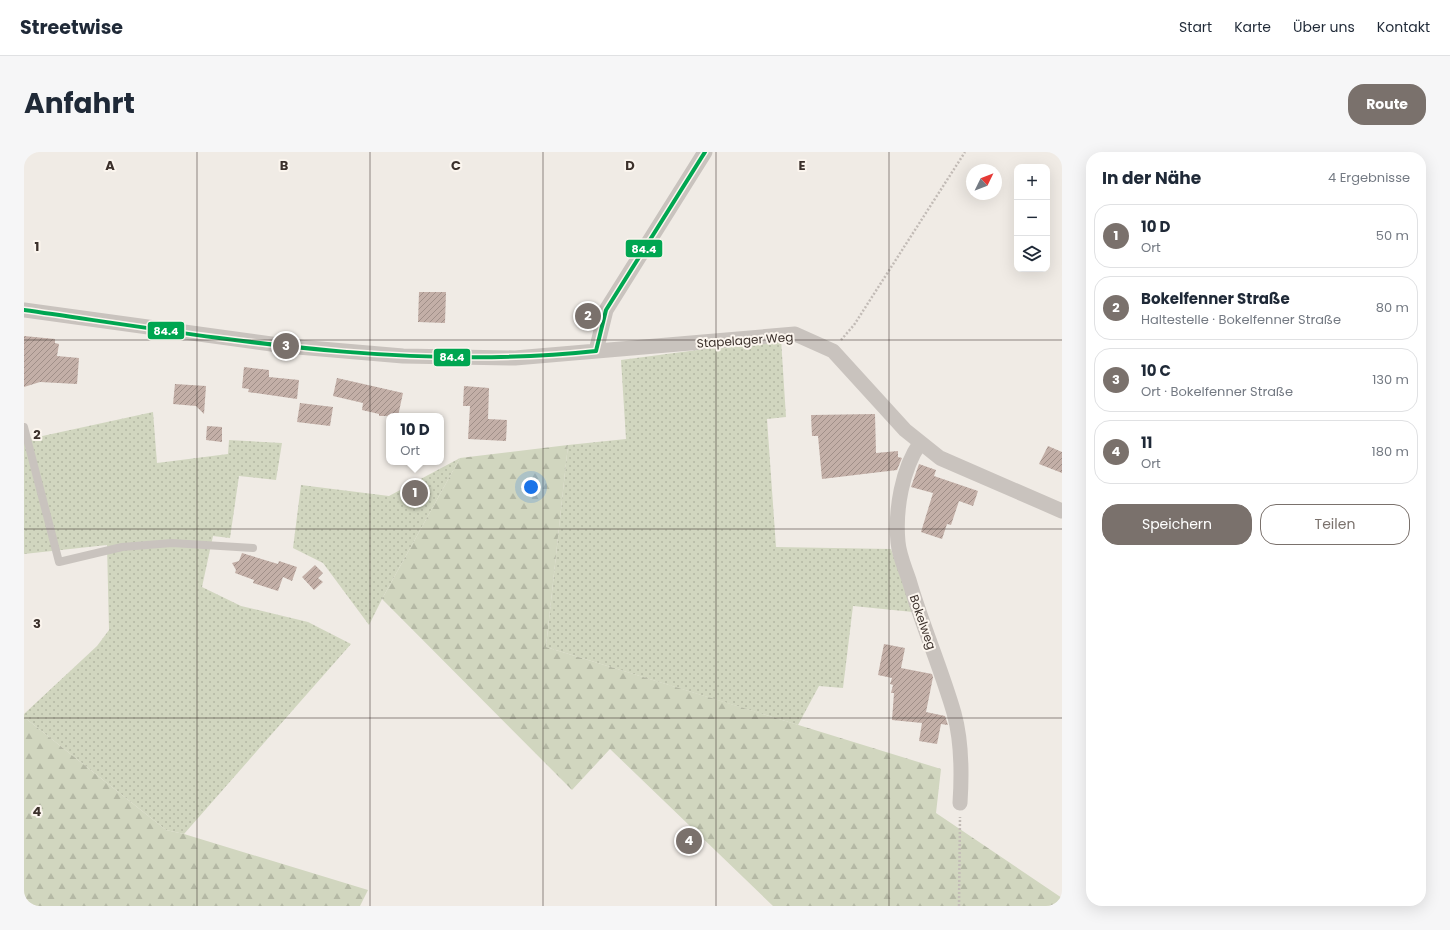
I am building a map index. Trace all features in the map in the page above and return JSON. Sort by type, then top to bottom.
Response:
[{"type":"street","points":[[596,351],[606,310],[705,152]]},
{"type":"street","name":"Stapelager Weg","points":[[24,310],[286,346],[403,356],[515,358],[795,334],[833,351],[905,430],[940,458],[1062,511]]},
{"type":"street","name":"Bokelweg","points":[[920,443],[912,455],[903,485],[898,512],[898,543],[917,609],[954,714],[962,763],[960,803]]},
{"type":"lane","points":[[24,427],[59,562],[122,547],[172,543],[253,548]]},
{"type":"path","points":[[833,351],[854,325],[965,152]]},
{"type":"path","points":[[959,906],[960,803]]},
{"type":"green space","points":[[781,339],[786,417],[767,419],[776,547],[891,549],[913,612],[853,606],[843,688],[819,686],[798,725],[546,647],[568,445],[626,439],[621,360]]},
{"type":"green space","points":[[153,412],[157,463],[228,454],[229,440],[282,443],[276,480],[239,476],[230,538],[213,536],[202,587],[241,606],[308,622],[351,644],[184,834],[166,830],[24,717],[24,714],[97,646],[109,630],[107,545],[24,554],[24,440]]},
{"type":"green space","points":[[568,445],[546,647],[941,769],[936,813],[1062,898],[1062,906],[773,906],[610,749],[572,790],[382,599],[460,458]]},
{"type":"green space","points":[[460,458],[369,625],[323,563],[293,548],[301,485],[389,496]]},
{"type":"green space","points":[[24,717],[166,830],[184,834],[368,890],[360,906],[24,906]]},
{"type":"building","points":[[419,292],[446,292],[445,323],[418,322]]},
{"type":"building","points":[[24,336],[55,339],[55,343],[59,344],[57,356],[79,358],[77,384],[40,382],[24,387]]},
{"type":"building","points":[[244,367],[269,370],[269,377],[299,380],[297,399],[248,392],[249,389],[242,388]]},
{"type":"building","points":[[337,378],[403,393],[399,413],[386,413],[386,416],[379,416],[379,414],[362,410],[363,403],[333,396]]},
{"type":"building","points":[[175,384],[206,386],[204,414],[196,406],[173,404]]},
{"type":"building","points":[[464,386],[489,388],[488,419],[507,420],[506,441],[468,439],[470,406],[463,406]]},
{"type":"building","points":[[300,403],[333,407],[330,426],[297,422]]},
{"type":"building","points":[[875,414],[876,453],[898,451],[898,457],[902,458],[897,470],[822,479],[818,436],[812,436],[811,415]]},
{"type":"building","points":[[207,426],[222,427],[222,442],[206,440]]},
{"type":"building","points":[[1048,446],[1062,452],[1062,473],[1039,464]]},
{"type":"building","points":[[919,464],[936,470],[934,476],[978,491],[973,506],[959,501],[951,525],[947,524],[942,539],[921,532],[933,493],[911,487]]},
{"type":"building","points":[[242,553],[278,564],[279,561],[297,567],[292,581],[283,577],[278,591],[253,583],[254,580],[235,573],[236,570],[232,563],[239,561]]},
{"type":"building","points":[[315,565],[323,573],[318,578],[323,582],[314,590],[302,577]]},
{"type":"building","points":[[884,644],[905,648],[901,668],[932,674],[933,677],[926,712],[945,716],[948,725],[941,724],[937,744],[919,741],[922,723],[892,720],[894,693],[891,693],[893,685],[890,684],[892,678],[878,675]]},
{"type":"transit line","name":"84.4","points":[[596,351],[606,310],[705,152]]},
{"type":"transit line","name":"84.4","points":[[24,310],[238,340],[381,354],[453,357],[524,356],[596,351]]},
{"type":"place","name":"Bokelfenner Straße","points":[[588,316]]},
{"type":"place","name":"10 C","points":[[286,346]]},
{"type":"place","name":"10 D","points":[[415,493]]},
{"type":"place","name":"11","points":[[689,841]]}]
